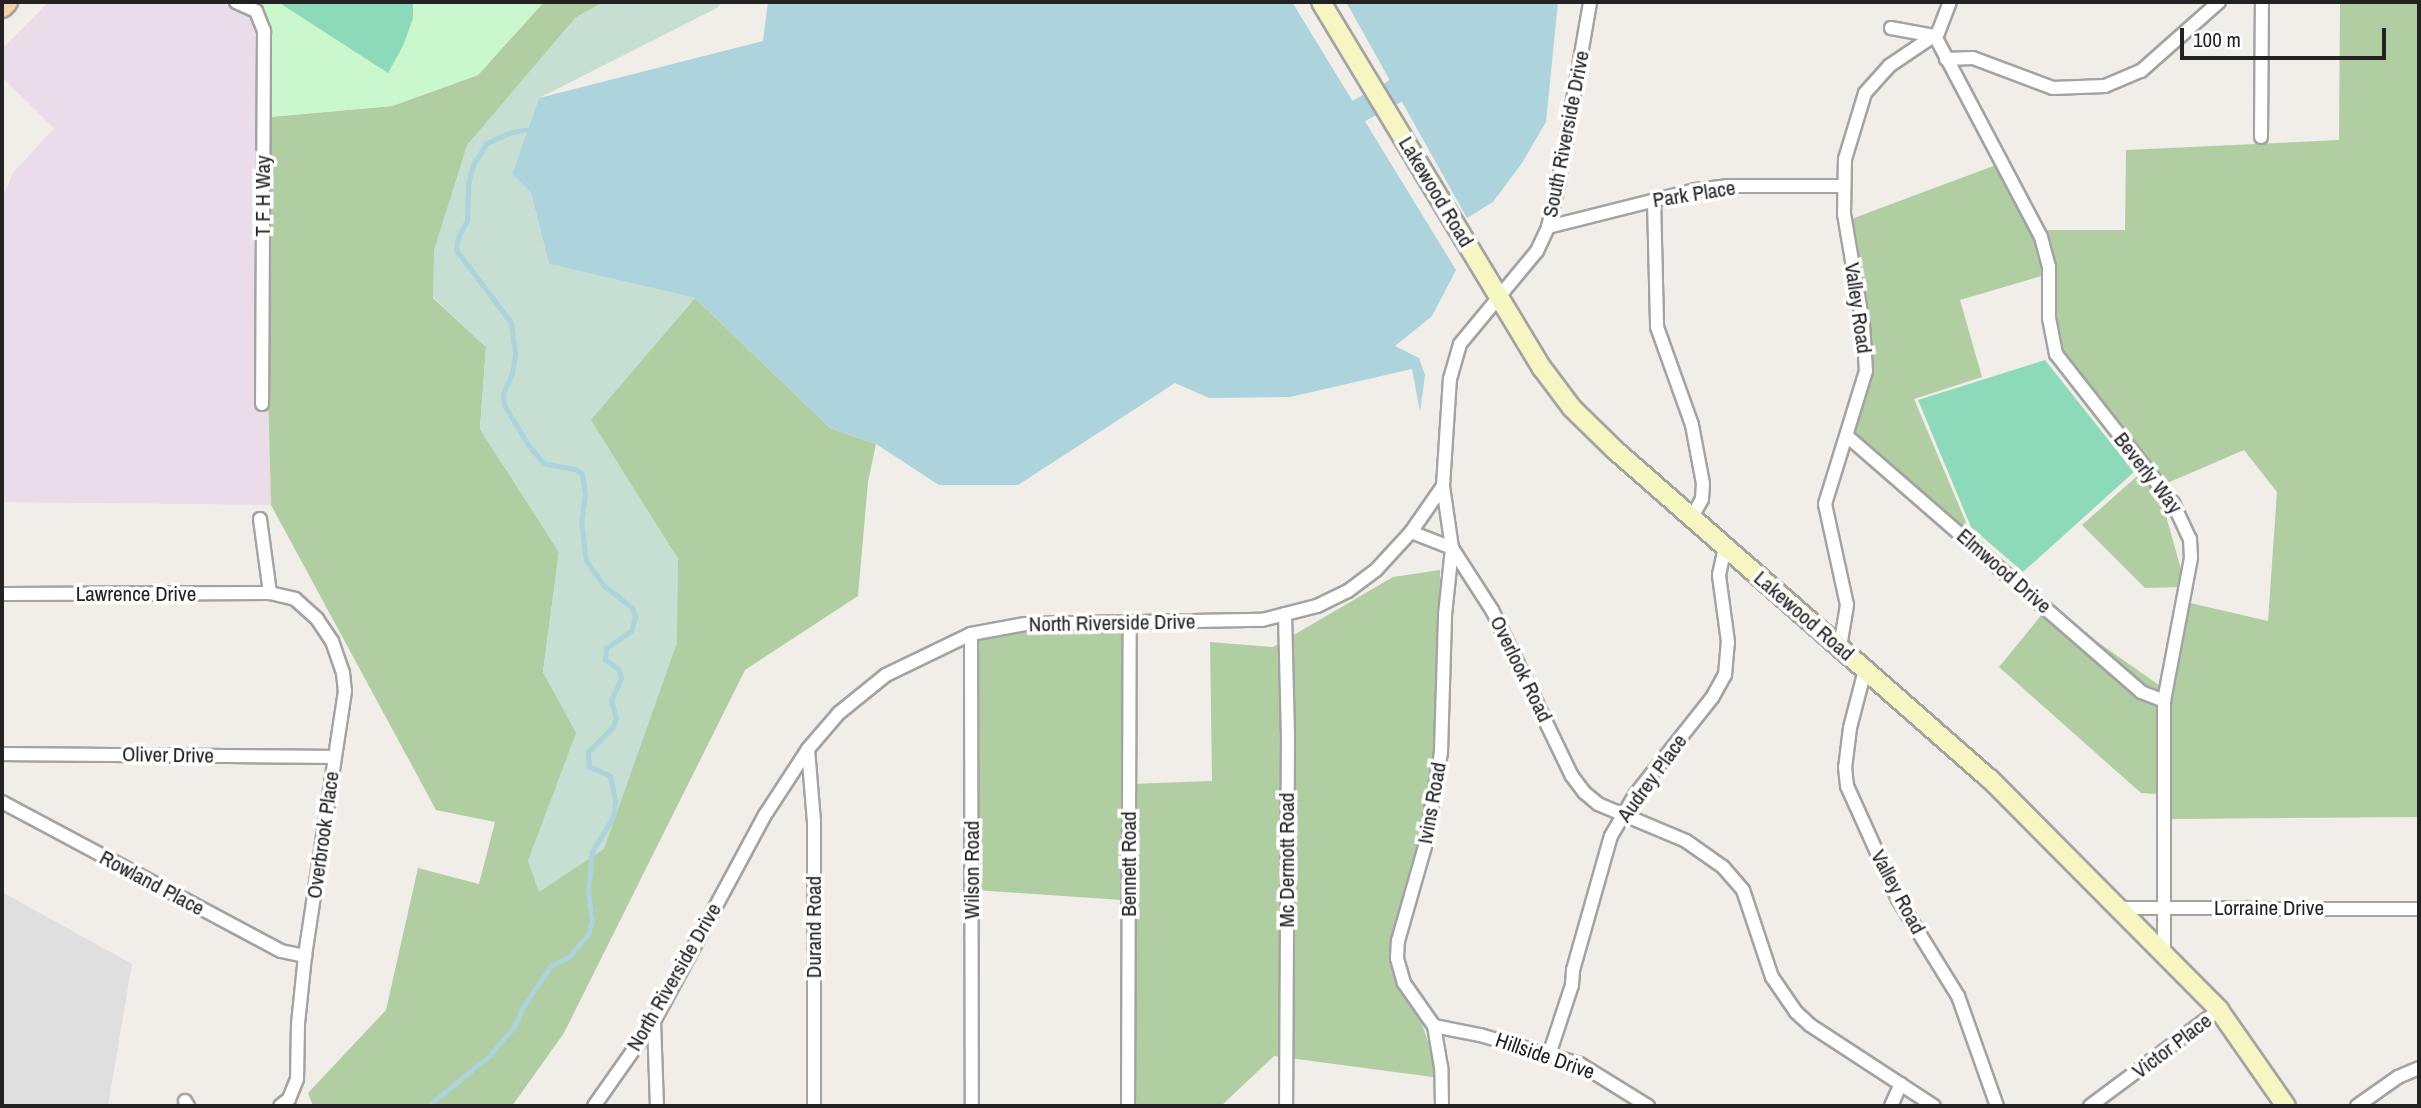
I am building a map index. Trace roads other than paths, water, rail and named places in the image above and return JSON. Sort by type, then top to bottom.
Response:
[{"type":"main road","points":[[2,7],[7,2]]},
{"type":"street","name":"T F H Way","points":[[236,2],[256,12],[264,31],[262,404]]},
{"type":"street","name":"Lakewood Road","points":[[1321,2],[1542,368],[1572,408],[1989,778],[2219,1010],[2286,1106]]},
{"type":"street","name":"South Riverside Drive","points":[[1443,486],[1447,409],[1454,359],[1470,329],[1537,251],[1548,227],[1559,181],[1590,2]]},
{"type":"street","points":[[1891,28],[1935,36],[1950,2]]},
{"type":"street","points":[[1946,59],[1973,58],[2053,88],[2105,86],[2141,71],[2219,2]]},
{"type":"street","points":[[2262,2],[2262,137]]},
{"type":"street","name":"Beverly Way","points":[[1935,36],[2041,237],[2049,267],[2049,318],[2056,354],[2174,503],[2186,529],[2191,558],[2164,701],[2164,954]]},
{"type":"street","name":"Valley Road","points":[[1840,647],[1847,605],[1825,505],[1866,371],[1863,325],[1844,214],[1845,159],[1865,93],[1889,66],[1935,36]]},
{"type":"street","name":"Park Place","points":[[1548,227],[1654,200],[1727,186],[1843,186]]},
{"type":"street","points":[[1654,200],[1657,327],[1692,425],[1703,484],[1702,499],[1692,517]]},
{"type":"street","name":"Elmwood Drive","points":[[1847,436],[2141,692],[2164,701]]},
{"type":"street","name":"North Riverside Drive","points":[[594,1106],[654,1021],[765,815],[808,749],[839,713],[886,675],[971,634],[1026,624],[1235,621],[1285,614],[1317,606],[1348,591],[1376,570],[1411,532],[1443,486]]},
{"type":"street","name":"Ivins Road","points":[[1443,486],[1452,548],[1445,615],[1444,715],[1437,787],[1425,846],[1398,941],[1397,958],[1404,983],[1434,1026],[1441,1067],[1443,1106]]},
{"type":"street","points":[[260,519],[270,593]]},
{"type":"street","points":[[1411,532],[1452,548]]},
{"type":"street","name":"Audrey Place","points":[[1549,1055],[1572,985],[1573,970],[1611,836],[1635,795],[1712,698],[1725,675],[1728,642],[1719,575],[1725,546]]},
{"type":"street","name":"Overlook Road","points":[[1452,548],[1492,611],[1572,776],[1598,804],[1686,841],[1723,867],[1743,890],[1772,977],[1796,1012],[1810,1025],[1934,1106]]},
{"type":"street","name":"Lawrence Drive","points":[[2,594],[270,593]]},
{"type":"street","name":"Overbrook Place","points":[[270,593],[295,599],[324,628],[337,652],[345,691],[305,956],[298,1024],[297,1079],[289,1099],[280,1106]]},
{"type":"street","name":"Mc Dermott Road","points":[[1285,614],[1288,734],[1286,1106]]},
{"type":"street","name":"Bennett Road","points":[[1128,1106],[1130,621]]},
{"type":"street","name":"Wilson Road","points":[[971,634],[972,1106]]},
{"type":"street","name":"Valley Road","points":[[1865,670],[1850,729],[1845,767],[1847,786],[1898,899],[1958,996],[1997,1106]]},
{"type":"street","name":"Durand Road","points":[[808,749],[814,822],[814,1106]]},
{"type":"street","name":"Oliver Drive","points":[[2,754],[334,757]]},
{"type":"street","name":"Rowland Place","points":[[2,802],[281,951],[305,956]]},
{"type":"street","name":"Lorraine Drive","points":[[2119,908],[2419,909]]},
{"type":"street","name":"Victor Place","points":[[2090,1106],[2219,1010]]},
{"type":"street","points":[[654,1021],[657,1106]]},
{"type":"street","name":"Hillside Drive","points":[[1434,1026],[1480,1035],[1591,1068],[1648,1106]]},
{"type":"street","points":[[2357,1106],[2398,1077],[2419,1068]]},
{"type":"street","points":[[1891,1106],[1901,1084]]},
{"type":"water","points":[[768,2],[1292,2],[1456,270],[1432,316],[1395,346],[1419,358],[1425,375],[1420,412],[1412,369],[1290,397],[1209,398],[1175,383],[1018,485],[939,485],[876,444],[830,428],[695,298],[549,264],[531,193],[512,174],[539,98],[763,41]]},
{"type":"water","points":[[1346,2],[1558,2],[1546,122],[1522,163],[1493,202],[1467,218]]},
{"type":"waterway","points":[[1329,127],[1394,92],[1418,69]]},
{"type":"waterway","points":[[428,1106],[489,1056],[514,1027],[523,1007],[551,966],[569,957],[588,934],[592,921],[588,892],[592,852],[613,817],[615,801],[610,776],[589,767],[588,752],[612,728],[616,718],[611,700],[621,679],[619,670],[605,660],[606,648],[631,631],[635,617],[632,608],[604,586],[586,561],[581,523],[585,493],[582,474],[576,470],[544,464],[528,445],[504,405],[503,394],[512,374],[515,354],[511,323],[456,250],[458,238],[467,220],[468,184],[473,165],[487,143],[512,132],[531,129]]}]
